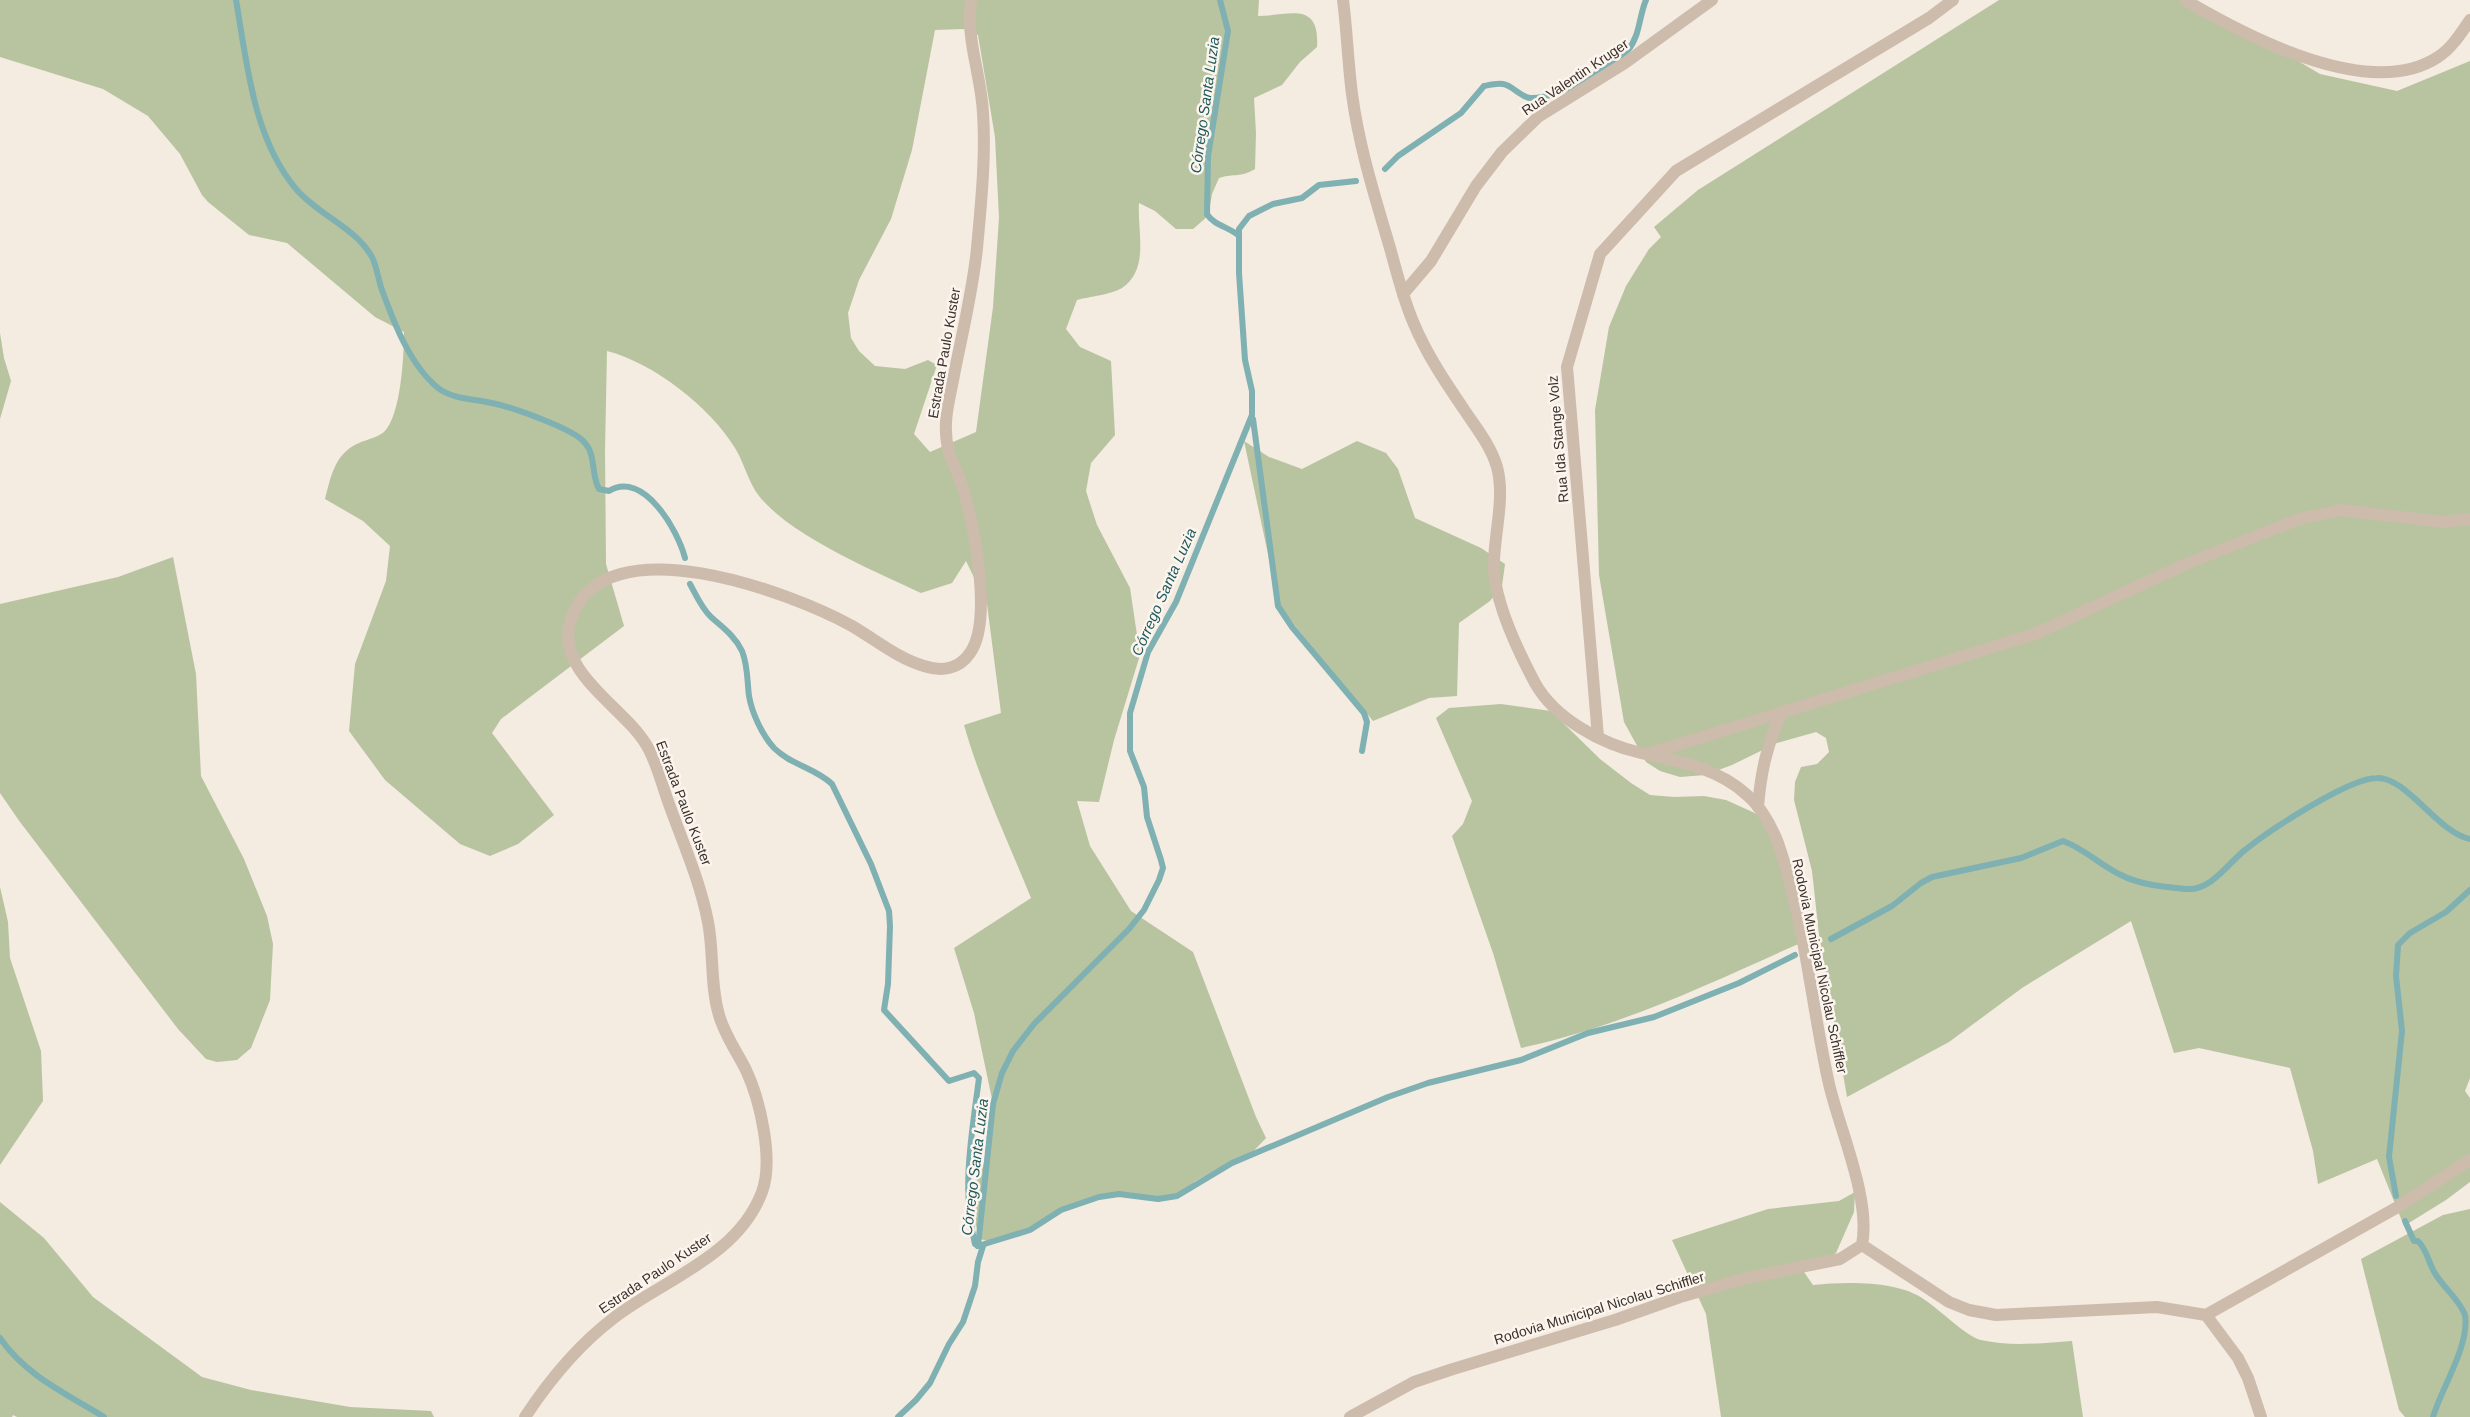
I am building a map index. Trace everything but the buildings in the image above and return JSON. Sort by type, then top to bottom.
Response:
[{"type":"street","name":"Estrada Paulo Kuster","points":[[525,1417],[566,1361],[590,1338],[618,1315],[709,1258],[735,1234],[751,1214],[762,1195],[767,1176],[765,1146],[750,1078],[719,1019],[714,992],[708,923],[692,863],[646,742],[584,677],[570,651],[568,624],[576,606],[587,591],[624,572],[647,568],[710,574],[805,605],[852,626],[894,654],[923,666],[943,670],[958,665],[972,652],[979,633],[981,611],[975,532],[962,483],[948,451],[945,418],[971,291],[977,251],[983,111],[971,49],[971,0]]},
{"type":"street","name":"Rodovia Municipal Nicolau Schiffler","points":[[1343,0],[1352,94],[1365,163],[1403,294],[1412,320],[1429,356],[1488,445],[1496,462],[1500,479],[1493,563],[1500,605],[1535,684],[1545,698],[1575,724],[1598,737],[1648,754],[1683,762],[1730,781],[1758,807],[1776,838],[1794,902],[1828,1079],[1860,1198],[1865,1227],[1862,1245],[1840,1259],[1747,1278],[1689,1294],[1616,1320],[1454,1369],[1414,1382],[1350,1417]]},
{"type":"street","name":"Rua Valentin Kruger","points":[[1403,294],[1431,261],[1476,186],[1502,152],[1538,117],[1624,63],[1712,0]]},
{"type":"street","name":"Rua Ida Stange Volz","points":[[1598,737],[1567,367],[1600,254],[1676,171],[1929,18],[1954,0]]},
{"type":"street","points":[[2186,0],[2256,39],[2295,54],[2338,66],[2383,73],[2413,68],[2438,57],[2456,40],[2470,20]]},
{"type":"street","points":[[1648,754],[2036,634],[2186,564],[2299,519],[2340,510],[2443,522],[2470,519]]},
{"type":"street","points":[[1758,807],[1761,776],[1769,741],[1782,712]]},
{"type":"street","points":[[1862,1245],[1949,1302],[1969,1310],[1996,1315],[2157,1307],[2206,1315],[2396,1208],[2470,1160]]},
{"type":"street","points":[[2206,1315],[2238,1358],[2248,1378],[2262,1417]]},
{"type":"green space","points":[[0,0],[1259,0],[1258,16],[1291,13],[1308,17],[1313,22],[1317,32],[1317,47],[1300,62],[1282,85],[1254,98],[1256,133],[1255,169],[1219,178],[1212,194],[1208,216],[1193,229],[1176,229],[1155,211],[1139,203],[1139,260],[1131,280],[1118,290],[1077,300],[1066,329],[1080,347],[1111,361],[1115,435],[1091,463],[1086,491],[1097,525],[1130,588],[1140,655],[1114,740],[1099,802],[1077,801],[1090,846],[1131,911],[1193,952],[1256,1117],[1266,1138],[1246,1159],[1219,1168],[1194,1182],[1184,1194],[1159,1197],[1116,1194],[1080,1202],[1052,1218],[995,1243],[980,1239],[965,1189],[980,1175],[990,1146],[993,1104],[974,1013],[954,948],[1031,898],[987,791],[964,725],[1001,713],[987,604],[966,561],[952,583],[921,593],[834,551],[791,525],[773,511],[759,496],[735,448],[711,417],[696,402],[662,376],[625,357],[607,351],[605,450],[606,564],[624,626],[501,719],[492,733],[554,815],[518,844],[490,856],[460,844],[385,780],[349,731],[355,664],[386,581],[390,546],[363,521],[325,499],[335,466],[344,453],[351,447],[381,434],[390,424],[398,399],[404,332],[375,317],[287,243],[249,235],[208,202],[202,195],[180,154],[148,116],[103,89],[0,57]],"holes":[[[963,29],[978,35],[995,137],[999,218],[993,307],[976,432],[930,452],[914,434],[937,365],[928,360],[905,369],[875,366],[859,351],[851,338],[848,313],[859,280],[891,219],[912,150],[935,30]]]},
{"type":"green space","points":[[1999,0],[2195,0],[2320,74],[2397,91],[2470,61],[2470,1078],[2465,1091],[2470,1098],[2470,1182],[2446,1200],[2404,1226],[2377,1159],[2318,1184],[2313,1151],[2290,1068],[2199,1048],[2174,1053],[2131,921],[2022,988],[1949,1042],[1847,1097],[1819,935],[1812,871],[1794,800],[1795,782],[1801,767],[1817,764],[1829,752],[1826,738],[1816,732],[1777,743],[1732,765],[1705,775],[1680,777],[1660,771],[1646,762],[1624,722],[1599,575],[1595,410],[1609,327],[1626,286],[1649,249],[1661,237],[1654,227],[1698,190]]},
{"type":"green space","points":[[0,333],[4,358],[11,381],[0,419]]},
{"type":"green space","points":[[1244,441],[1269,457],[1302,469],[1357,441],[1386,453],[1398,469],[1415,518],[1481,548],[1505,564],[1502,586],[1490,601],[1459,623],[1457,696],[1429,698],[1373,721],[1279,606]]},
{"type":"green space","points":[[173,557],[196,674],[201,776],[244,859],[267,916],[273,944],[270,1000],[251,1048],[237,1060],[217,1062],[206,1059],[178,1029],[0,793],[0,604],[118,577]]},
{"type":"green space","points":[[1501,704],[1551,711],[1600,759],[1650,795],[1674,797],[1704,796],[1726,800],[1768,819],[1805,941],[1630,1016],[1558,1039],[1521,1048],[1493,953],[1452,836],[1463,824],[1472,801],[1436,718],[1449,708]]},
{"type":"green space","points":[[0,887],[8,922],[10,958],[41,1051],[43,1101],[0,1165]]},
{"type":"green space","points":[[1855,1192],[1854,1212],[1836,1253],[1804,1272],[1813,1285],[1840,1283],[1871,1284],[1914,1293],[1975,1338],[1981,1340],[2015,1344],[2072,1341],[2083,1417],[1721,1417],[1706,1314],[1672,1240],[1768,1209],[1839,1201]]},
{"type":"green space","points":[[0,1202],[44,1238],[93,1297],[202,1377],[251,1390],[350,1407],[431,1411],[434,1417],[17,1417],[13,1415],[12,1417],[0,1417]]},
{"type":"green space","points":[[2470,1209],[2470,1417],[2405,1417],[2399,1410],[2361,1259],[2443,1215]]},
{"type":"waterway","points":[[236,0],[248,74],[261,123],[270,147],[296,189],[356,237],[372,257],[392,316],[404,343],[419,368],[428,379],[444,392],[513,409],[542,419],[579,437],[591,453],[595,478],[599,489],[609,491],[622,487],[634,489],[646,496],[667,519],[685,558]]},
{"type":"waterway","name":"Córrego Santa Luzia","points":[[1220,0],[1228,31],[1208,156],[1207,214],[1218,224],[1239,236]]},
{"type":"waterway","points":[[1385,169],[1398,156],[1461,113],[1484,86],[1503,84],[1510,86],[1526,97],[1540,97],[1553,94],[1596,74],[1628,50],[1635,39],[1646,0]]},
{"type":"waterway","name":"Córrego Santa Luzia","points":[[978,1246],[993,1104],[1002,1073],[1013,1051],[1034,1024],[1129,929],[1144,910],[1163,868],[1147,817],[1144,787],[1130,751],[1130,713],[1148,652],[1176,602],[1252,415],[1252,391],[1245,360],[1239,273],[1239,229],[1249,216],[1273,204],[1302,198],[1319,185],[1356,181]]},
{"type":"waterway","points":[[1253,419],[1278,606],[1292,627],[1364,713],[1367,722],[1362,751]]},
{"type":"waterway","points":[[690,584],[705,610],[732,636],[742,651],[750,703],[765,737],[774,748],[788,759],[818,774],[832,784],[871,864],[889,911],[888,984],[884,1010],[949,1081],[974,1073],[979,1078],[968,1182],[971,1223],[975,1244],[978,1246]]},
{"type":"waterway","points":[[1831,939],[1892,906],[1921,883],[1932,877],[2021,858],[2063,841],[2128,878],[2145,883],[2187,889],[2204,886],[2256,841],[2289,819],[2329,796],[2364,780],[2377,778],[2388,780],[2400,786],[2446,827],[2458,835],[2470,839]]},
{"type":"waterway","points":[[2396,1196],[2389,1157],[2402,1031],[2396,976],[2398,945],[2410,933],[2446,912],[2470,890]]},
{"type":"waterway","points":[[978,1246],[1030,1230],[1061,1210],[1099,1197],[1119,1194],[1158,1199],[1177,1196],[1232,1163],[1388,1097],[1428,1083],[1521,1060],[1588,1033],[1654,1017],[1739,983],[1795,955]]},
{"type":"waterway","points":[[2405,1221],[2414,1241],[2418,1241],[2421,1245],[2436,1275],[2459,1304],[2465,1315],[2463,1340],[2459,1353],[2433,1417]]},
{"type":"waterway","name":"Córrego Santa Luzia","points":[[898,1417],[930,1383],[949,1344],[963,1322],[975,1286],[978,1262],[983,1246]]},
{"type":"waterway","points":[[0,1338],[10,1351],[35,1374],[104,1417]]}]
